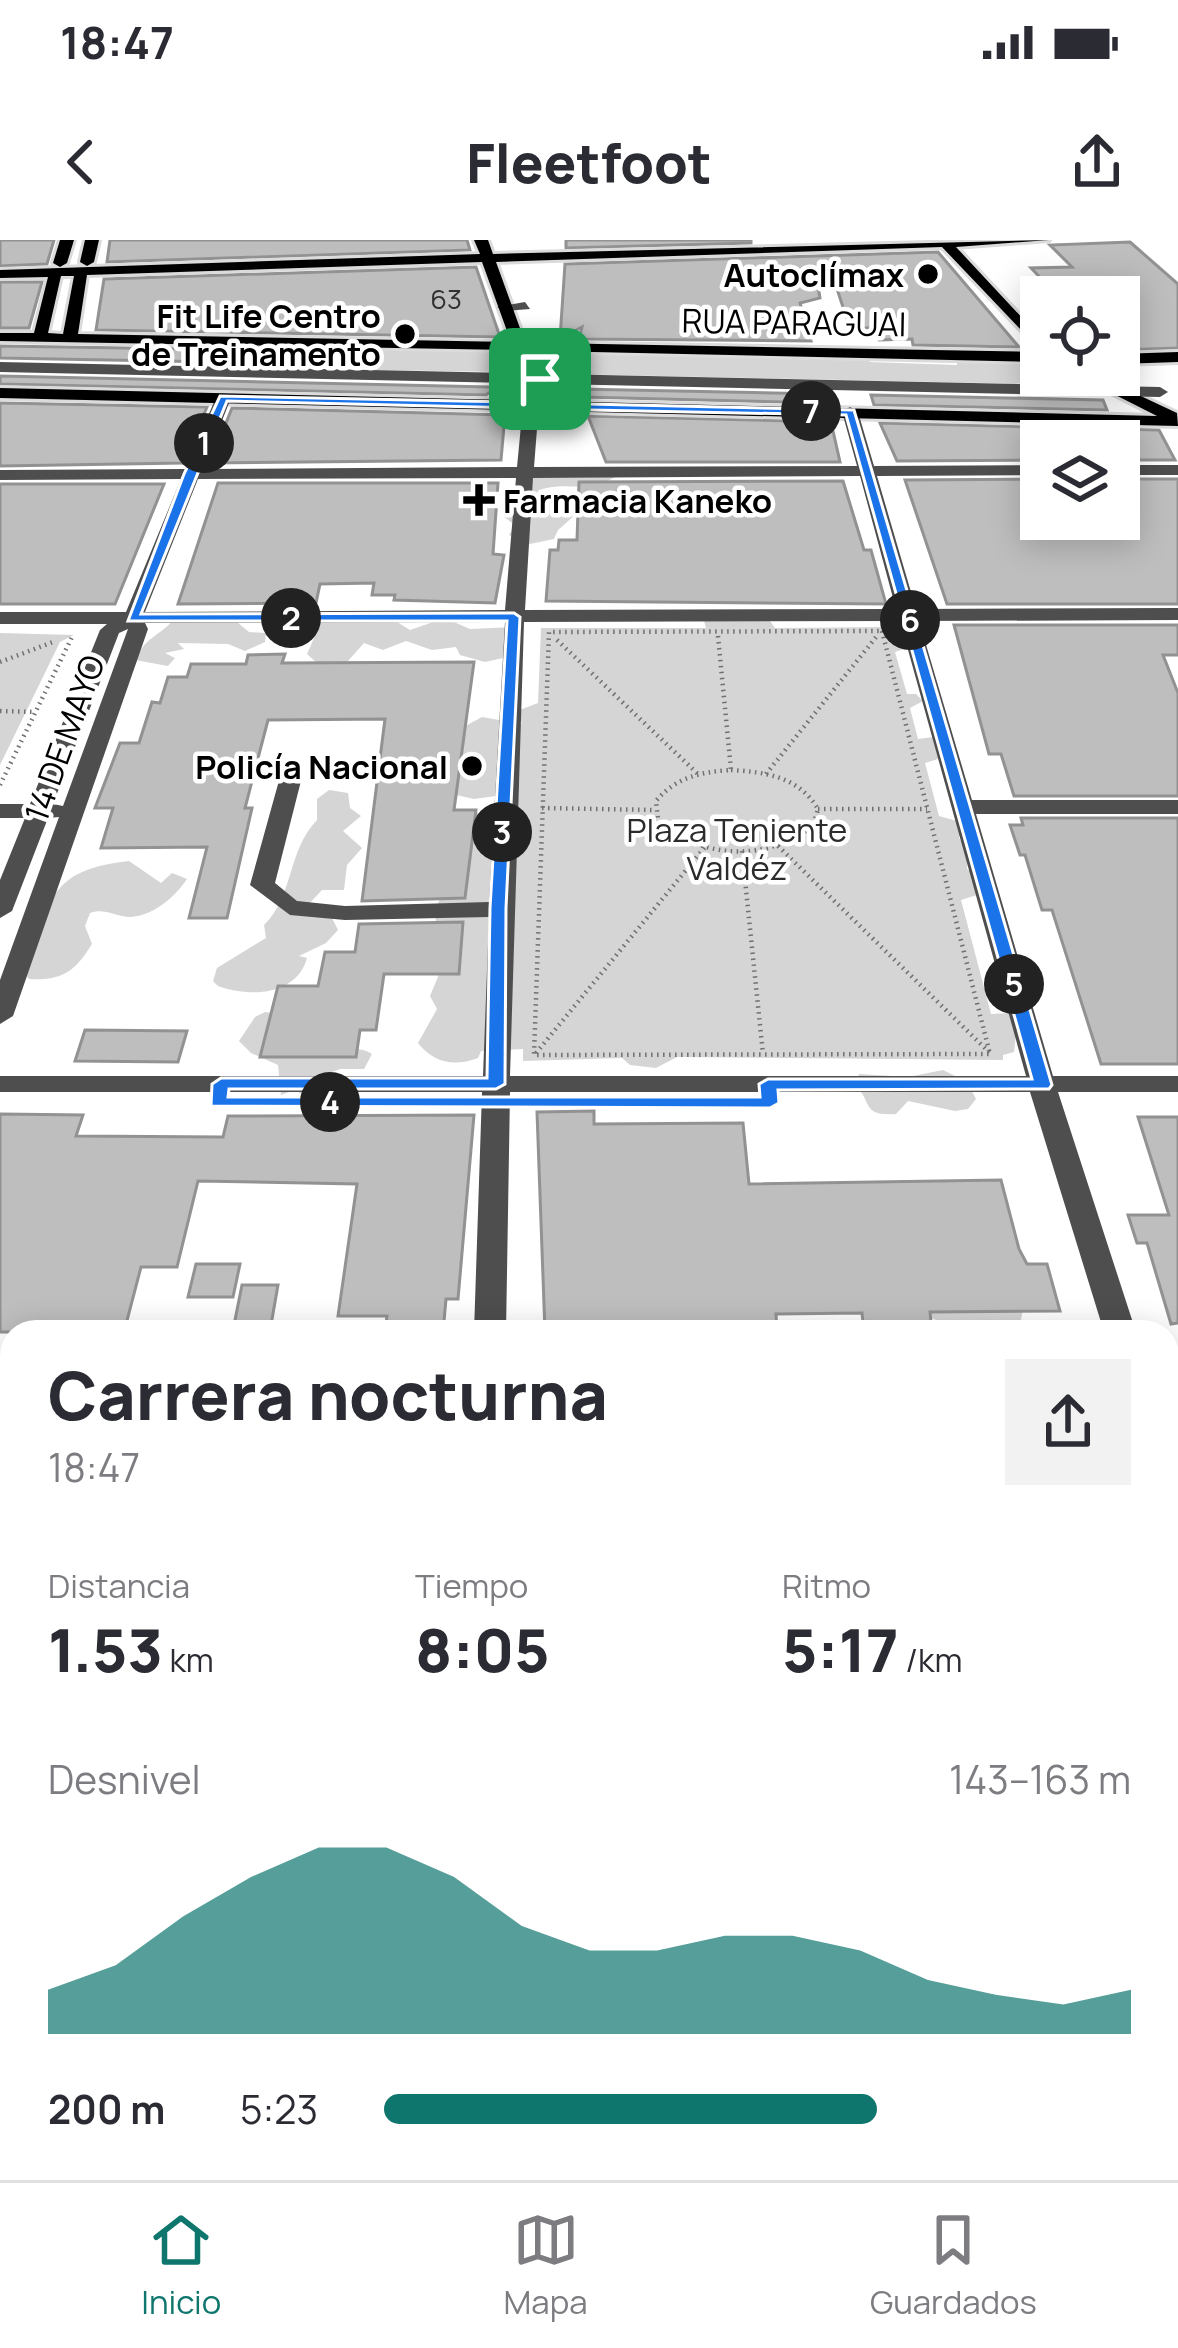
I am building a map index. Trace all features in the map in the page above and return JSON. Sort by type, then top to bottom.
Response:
[{"type":"main road","points":[[40,338],[55,268],[67,240]]},
{"type":"main road","points":[[70,338],[92,240]]},
{"type":"main road","points":[[509,253],[799,240]]},
{"type":"main road","points":[[0,270],[483,250],[1042,240]]},
{"type":"main road","points":[[965,265],[991,263],[971,241]]},
{"type":"main road","points":[[944,242],[1020,324]]},
{"type":"main road","points":[[483,250],[504,307],[529,408]]},
{"type":"main road","points":[[519,286],[531,323]]},
{"type":"main road","points":[[0,337],[516,356]]},
{"type":"main road","points":[[529,408],[540,379],[542,349]]},
{"type":"main road","name":"RUA PARAGUAI","points":[[516,356],[542,349],[1020,358]]},
{"type":"main road","points":[[1140,358],[1178,357]]},
{"type":"main road","points":[[1140,388],[1160,392],[1177,416]]},
{"type":"main road","points":[[0,393],[529,408],[1177,416]]},
{"type":"main road","points":[[1140,395],[1177,416]]},
{"type":"street","points":[[504,307],[525,306]]},
{"type":"street","points":[[0,351],[226,356]]},
{"type":"street","points":[[247,356],[516,356],[540,379],[1020,382]]},
{"type":"street","points":[[0,367],[516,356]]},
{"type":"street","name":"14 DE MAYO","points":[[0,911],[110,630],[133,618],[224,398]]},
{"type":"street","points":[[490,1320],[498,908],[529,408]]},
{"type":"street","points":[[850,412],[1046,1094],[1116,1320]]},
{"type":"street","points":[[0,475],[1020,470]]},
{"type":"street","points":[[1140,470],[1178,470]]},
{"type":"street","points":[[0,618],[1178,614]]},
{"type":"street","name":"14 DE MAYO","points":[[0,1016],[138,629],[133,618]]},
{"type":"street","points":[[291,777],[262,885],[290,908],[346,913],[498,908]]},
{"type":"street","points":[[963,807],[1178,807]]},
{"type":"street","points":[[0,812],[74,810]]},
{"type":"street","points":[[0,1084],[219,1093],[1046,1094],[1178,1103]]},
{"type":"street","points":[[1046,1094],[1178,1084]]},
{"type":"street","points":[[0,1102],[219,1093]]},
{"type":"path","points":[[717,631],[731,770]]},
{"type":"path","points":[[549,632],[882,631]]},
{"type":"path","points":[[766,773],[882,631]]},
{"type":"path","points":[[882,631],[990,1054]]},
{"type":"path","points":[[549,632],[698,774]]},
{"type":"path","points":[[534,1055],[549,632]]},
{"type":"path","points":[[37,634],[74,635]]},
{"type":"path","points":[[0,662],[74,635]]},
{"type":"path","points":[[0,785],[74,635]]},
{"type":"path","points":[[0,711],[36,712]]},
{"type":"path","points":[[731,770],[766,773],[807,791],[818,809],[805,834],[778,846],[742,851],[705,847],[675,835],[655,810],[670,785],[698,774],[731,770]]},
{"type":"path","points":[[542,808],[655,810]]},
{"type":"path","points":[[818,809],[927,809]]},
{"type":"path","points":[[778,846],[990,1054]]},
{"type":"path","points":[[534,1055],[705,847]]},
{"type":"path","points":[[742,851],[764,1054]]},
{"type":"path","points":[[534,1055],[990,1054]]},
{"type":"green space","points":[[368,346],[501,352],[505,354],[503,372],[371,370],[375,356],[357,352]]},
{"type":"green space","points":[[561,351],[868,358],[870,362],[957,365],[957,359],[1020,361],[1020,384],[562,374],[555,372]]},
{"type":"green space","points":[[615,477],[594,485],[539,490],[537,495],[575,515],[554,539],[530,544],[509,535],[515,525],[504,517],[524,478]]},
{"type":"green space","points":[[354,618],[394,620],[410,630],[445,618],[470,629],[513,627],[503,658],[485,662],[460,655],[456,647],[432,650],[406,641],[383,650],[364,643],[347,662],[319,665],[307,654],[314,638],[298,635],[287,625]]},
{"type":"green space","points":[[174,619],[237,622],[249,632],[266,633],[265,642],[245,651],[228,644],[178,643],[184,649],[165,653],[175,658],[168,666],[135,660]]},
{"type":"green space","name":"Plaza Teniente Valdéz","points":[[704,621],[770,621],[775,628],[889,627],[909,634],[910,647],[895,652],[907,694],[916,694],[923,701],[910,708],[918,739],[933,737],[941,758],[925,763],[939,816],[964,823],[959,838],[968,850],[967,869],[975,874],[977,895],[961,900],[991,1014],[1010,1013],[1016,1034],[1014,1052],[1003,1055],[1003,1060],[677,1057],[656,1068],[630,1065],[622,1058],[523,1061],[523,1049],[481,1051],[478,1058],[453,1062],[438,1059],[418,1043],[437,1009],[430,996],[440,972],[435,911],[472,818],[476,813],[497,814],[503,795],[474,799],[456,795],[456,779],[465,770],[458,761],[456,731],[482,717],[522,724],[517,711],[538,703],[541,628],[706,628]]},
{"type":"green space","points":[[0,633],[74,635],[60,642],[0,765]]},
{"type":"green space","points":[[329,790],[348,793],[350,808],[361,816],[343,831],[362,848],[347,865],[344,890],[322,890],[307,906],[332,918],[338,930],[326,943],[299,956],[307,958],[302,970],[283,986],[244,992],[218,986],[213,981],[217,968],[266,938],[264,925],[281,901],[300,845],[317,820],[317,799]]},
{"type":"green space","points":[[129,861],[161,883],[172,873],[187,879],[146,914],[90,913],[85,926],[92,944],[79,962],[59,976],[29,979],[24,973],[55,894],[81,872]]},
{"type":"green space","points":[[265,1012],[284,1017],[335,1046],[372,1054],[364,1069],[340,1069],[316,1078],[326,1088],[320,1095],[306,1096],[294,1090],[281,1095],[278,1065],[251,1053],[239,1041],[255,1017]]},
{"type":"green space","points":[[943,1070],[967,1082],[976,1099],[968,1109],[955,1111],[908,1101],[896,1114],[877,1113],[856,1086],[859,1074],[908,1077]]},
{"type":"green space","points":[[1023,1308],[1021,1320],[936,1320],[913,1309]]},
{"type":"building","points":[[0,240],[54,240],[47,264],[0,266]]},
{"type":"building","points":[[110,240],[467,240],[470,250],[107,262]]},
{"type":"building","points":[[566,240],[751,240],[751,243],[566,248]]},
{"type":"building","points":[[1130,242],[1178,284],[1178,348],[1140,349],[1140,276],[1039,276],[1031,268],[1072,267],[1050,245]]},
{"type":"building","points":[[938,252],[1019,347],[879,340],[872,328],[850,328],[835,283],[818,286],[820,298],[800,303],[811,341],[579,339],[582,327],[560,339],[565,264]]},
{"type":"building","points":[[476,267],[500,337],[96,330],[104,279]]},
{"type":"building","points":[[0,282],[42,282],[29,328],[0,328]]},
{"type":"building","points":[[0,346],[321,351],[321,357],[368,365],[0,358]]},
{"type":"building","points":[[0,376],[496,388],[486,395],[0,384]]},
{"type":"building","points":[[577,389],[824,394],[826,403],[581,397]]},
{"type":"building","points":[[871,395],[1103,400],[1107,410],[874,405]]},
{"type":"building","points":[[0,403],[207,407],[183,463],[0,466]]},
{"type":"building","points":[[232,408],[505,415],[501,460],[210,463]]},
{"type":"building","points":[[588,416],[831,422],[840,462],[606,462]]},
{"type":"building","points":[[880,423],[1020,427],[1020,460],[897,461]]},
{"type":"building","points":[[1140,430],[1159,430],[1175,460],[1140,460]]},
{"type":"building","points":[[1020,479],[1020,540],[1140,540],[1140,479],[1178,479],[1178,604],[947,604],[905,480]]},
{"type":"building","points":[[843,481],[864,550],[871,550],[886,604],[546,601],[550,550],[558,550],[559,540],[577,540],[579,482]]},
{"type":"building","points":[[218,483],[498,483],[493,554],[504,555],[495,603],[394,600],[395,595],[372,595],[374,583],[320,584],[316,603],[178,604]]},
{"type":"building","points":[[0,484],[164,484],[115,604],[0,604]]},
{"type":"building","points":[[954,625],[1178,625],[1178,655],[1163,655],[1178,693],[1178,796],[1014,796],[1001,754],[989,754]]},
{"type":"building","points":[[285,654],[282,663],[474,662],[454,810],[476,810],[465,898],[362,901],[385,719],[268,720],[245,808],[252,808],[227,918],[189,918],[207,847],[101,848],[113,808],[95,808],[120,743],[139,743],[152,702],[160,703],[168,677],[187,677],[191,664],[246,664],[248,655]]},
{"type":"building","points":[[1021,818],[1178,818],[1178,1064],[1101,1064],[1052,910],[1042,910],[1010,825],[1023,825]]},
{"type":"building","points":[[463,922],[459,974],[384,974],[376,1030],[360,1030],[356,1057],[260,1057],[278,986],[318,986],[325,952],[355,952],[359,924]]},
{"type":"building","points":[[85,1030],[187,1031],[178,1062],[75,1061]]},
{"type":"building","points":[[594,1111],[594,1124],[743,1123],[749,1184],[1001,1180],[1019,1249],[1027,1264],[1047,1264],[1060,1311],[930,1312],[931,1320],[863,1320],[862,1313],[776,1314],[776,1320],[545,1320],[537,1112]]},
{"type":"building","points":[[0,1114],[83,1115],[76,1136],[223,1137],[228,1116],[474,1115],[458,1299],[446,1299],[444,1320],[338,1316],[357,1184],[198,1181],[177,1267],[141,1267],[127,1320],[0,1320]]},
{"type":"building","points":[[1138,1117],[1178,1117],[1178,1320],[1170,1320],[1147,1243],[1137,1243],[1128,1215],[1169,1215]]},
{"type":"building","points":[[196,1264],[240,1264],[233,1297],[188,1297]]},
{"type":"building","points":[[242,1285],[278,1285],[272,1320],[235,1320]]},
{"type":"tunnel","points":[[226,355],[247,356]]},
{"type":"place","name":"Autoclímax","points":[[928,274]]},
{"type":"place","name":"Fit Life Centro de Treinamento","points":[[405,334]]},
{"type":"place","name":"Farmacia Kaneko","points":[[479,500]]},
{"type":"place","name":"Policía Nacional","points":[[472,766]]},
{"type":"route","points":[[518,378],[540,379],[540,406],[850,412],[1042,1085],[768,1084],[770,1103],[218,1102],[221,1084],[496,1084],[498,908],[514,617],[133,618],[190,474],[224,398],[517,405],[518,378]]}]
